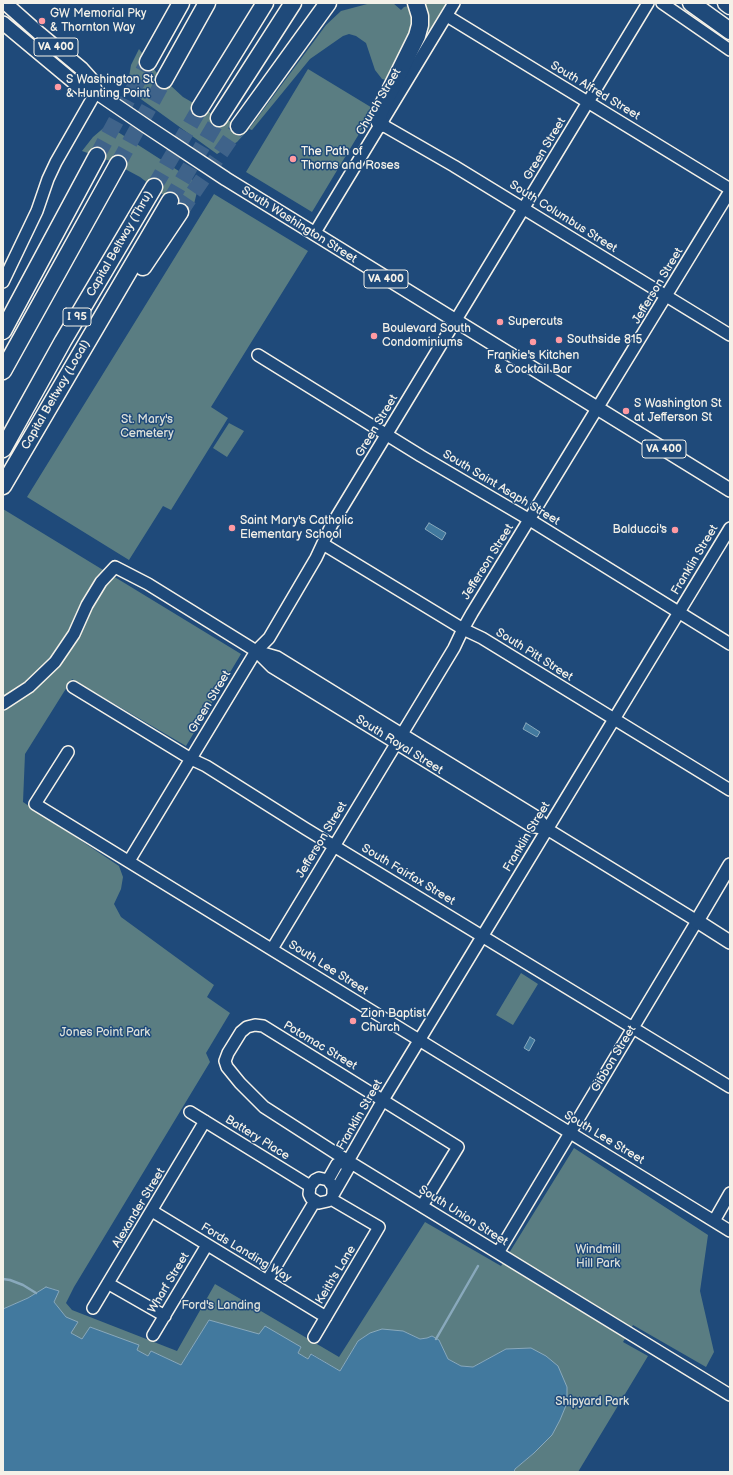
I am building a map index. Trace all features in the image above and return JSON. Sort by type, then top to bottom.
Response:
[{"type":"highway","points":[[174,3],[148,62],[181,3]]},
{"type":"highway","points":[[164,80],[207,3]]},
{"type":"highway","points":[[200,108],[265,3]]},
{"type":"highway","points":[[219,118],[293,3]]},
{"type":"highway","points":[[239,126],[313,26],[328,3]]},
{"type":"highway","points":[[313,26],[336,3]]},
{"type":"highway","points":[[381,124],[377,117],[417,36],[420,25],[420,16],[416,3]]},
{"type":"highway","points":[[691,3],[730,31]]},
{"type":"highway","points":[[727,3],[730,6]]},
{"type":"highway","points":[[3,331],[97,156]]},
{"type":"highway","points":[[3,371],[118,164]]},
{"type":"highway","name":"Capital Beltway (Thru)","points":[[3,449],[63,341],[154,186]]},
{"type":"highway","name":"Capital Beltway (Local)","points":[[3,486],[77,359],[175,207]]},
{"type":"main road","name":"South Washington Street","points":[[9,4],[40,34],[82,69],[91,79],[96,92]]},
{"type":"main road","name":"South Washington Street","points":[[3,23],[81,88],[96,92],[226,179],[455,322],[730,490]]},
{"type":"main road","name":"Gibbon Street","points":[[696,920],[730,865]]},
{"type":"main road","name":"South Royal Street","points":[[696,920],[730,942]]},
{"type":"street","name":"Church Street","points":[[314,234],[454,3]]},
{"type":"street","name":"Green Street","points":[[129,861],[256,651],[269,638],[323,544],[331,526],[648,3]]},
{"type":"street","points":[[662,3],[730,50]]},
{"type":"street","name":"South Alfred Street","points":[[446,16],[730,190]]},
{"type":"street","points":[[3,282],[37,211],[48,179],[56,162],[96,92]]},
{"type":"street","name":"South Columbus Street","points":[[381,124],[524,208],[730,335]]},
{"type":"street","name":"Jefferson Street","points":[[272,949],[454,648],[463,629],[667,296],[730,190]]},
{"type":"street","name":"South Saint Asaph Street","points":[[258,355],[530,520],[730,644]]},
{"type":"street","name":"Franklin Street","points":[[332,1197],[348,1169],[348,1161],[383,1100],[730,528]]},
{"type":"street","name":"South Pitt Street","points":[[323,544],[463,629],[482,638],[601,711],[615,718],[730,790]]},
{"type":"street","name":"South Royal Street","points":[[3,704],[29,687],[55,662],[71,639],[100,582],[115,567],[148,584],[256,651],[272,667],[531,826],[547,829]]},
{"type":"street","name":"South Royal Street","points":[[256,651],[277,657],[537,817],[547,829],[696,920]]},
{"type":"street","name":"South Fairfax Street","points":[[73,687],[191,759],[206,766],[334,846],[730,1087]]},
{"type":"street","name":"South Lee Street","points":[[68,752],[35,804],[730,1231]]},
{"type":"street","name":"Gibbon Street","points":[[498,1253],[696,920]]},
{"type":"street","name":"Potomac Street","points":[[241,1032],[247,1027],[254,1025],[263,1026],[458,1147],[422,1206]]},
{"type":"street","name":"South Union Street","points":[[241,1032],[225,1061],[227,1067],[240,1084],[264,1107],[348,1161],[730,1395]]},
{"type":"street","name":"Battery Place","points":[[190,1112],[310,1186]]},
{"type":"street","name":"Alexander Street","points":[[93,1308],[109,1284],[205,1121]]},
{"type":"street","name":"Franklin Street","points":[[328,1180],[337,1164],[348,1161]]},
{"type":"street","points":[[319,1178],[328,1180],[333,1187],[332,1197],[324,1203],[315,1201],[309,1194],[310,1186],[319,1178]]},
{"type":"street","points":[[714,1221],[730,1193]]},
{"type":"street","name":"Keith's Lane","points":[[314,1337],[379,1227],[332,1197]]},
{"type":"street","points":[[267,1281],[315,1201]]},
{"type":"street","name":"Fords Landing Way","points":[[152,1212],[326,1316]]},
{"type":"street","name":"Wharf Street","points":[[153,1335],[207,1245]]},
{"type":"street","points":[[109,1284],[165,1316]]},
{"type":"green space","points":[[371,3],[393,3],[401,10],[408,6],[413,10],[414,19],[409,37],[386,80],[382,79],[375,70],[366,43],[356,36],[349,34],[343,36],[310,59],[252,130],[249,129],[326,25],[341,11]]},
{"type":"green space","points":[[421,3],[446,3],[429,34],[428,26]]},
{"type":"green space","points":[[139,49],[157,73],[183,97],[214,115],[249,129],[237,142],[217,154],[127,89],[131,65]]},
{"type":"green space","points":[[308,69],[374,109],[312,212],[246,172]]},
{"type":"green space","points":[[107,125],[199,184],[194,204],[186,219],[166,197],[140,177],[110,161],[82,151],[93,137]]},
{"type":"green space","name":"St. Mary's Cemetery","points":[[214,194],[308,251],[211,407],[228,418],[171,510],[163,506],[129,560],[27,497]]},
{"type":"green space","points":[[229,423],[244,431],[227,457],[213,448]]},
{"type":"green space","name":"Jones Point Park","points":[[3,509],[241,654],[186,746],[72,679],[25,754],[23,802],[119,866],[123,877],[121,889],[114,904],[121,917],[214,985],[207,997],[230,1013],[206,1053],[210,1062],[74,1287],[66,1303],[72,1310],[177,1351],[215,1284],[339,1357],[425,1222],[501,1266],[574,1148],[708,1235],[700,1291],[714,1352],[706,1367],[633,1325],[623,1342],[648,1356],[578,1472],[514,1472],[515,1469],[552,1435],[567,1396],[567,1387],[506,1349],[473,1367],[461,1366],[448,1359],[439,1340],[432,1336],[420,1339],[403,1331],[370,1333],[358,1341],[340,1371],[312,1354],[308,1359],[298,1353],[301,1347],[209,1320],[181,1365],[151,1351],[148,1356],[137,1350],[139,1346],[90,1327],[82,1340],[71,1333],[66,1317],[54,1302],[59,1291],[47,1287],[28,1298],[3,1309]]},
{"type":"green space","points":[[521,973],[538,984],[513,1025],[496,1015]]},
{"type":"water","points":[[429,523],[446,533],[442,540],[425,529]]},
{"type":"water","points":[[526,723],[540,732],[537,737],[523,729]]},
{"type":"water","points":[[530,1037],[535,1040],[529,1051],[524,1048]]},
{"type":"water","points":[[46,1287],[59,1291],[54,1302],[66,1317],[78,1322],[71,1333],[82,1339],[90,1327],[139,1345],[137,1350],[148,1356],[151,1351],[181,1365],[209,1320],[259,1334],[265,1326],[301,1347],[298,1353],[308,1359],[311,1354],[340,1371],[358,1341],[370,1333],[382,1329],[403,1331],[420,1339],[432,1336],[439,1340],[448,1359],[461,1366],[473,1367],[506,1349],[531,1348],[546,1356],[558,1366],[567,1387],[567,1403],[552,1435],[515,1469],[514,1472],[3,1472],[3,1309],[28,1298]]},
{"type":"waterway","points":[[436,1339],[478,1266]]},
{"type":"waterway","points":[[3,1279],[23,1285],[36,1293]]},
{"type":"tunnel","points":[[97,156],[148,62]]},
{"type":"tunnel","points":[[118,164],[164,80]]},
{"type":"tunnel","points":[[154,187],[200,108]]},
{"type":"tunnel","points":[[170,201],[219,118]]},
{"type":"tunnel","points":[[180,212],[239,126]]},
{"type":"place","name":"GW Memorial Pky & Thornton Way","points":[[42,21]]},
{"type":"place","name":"S Washington St & Hunting Point","points":[[58,87]]},
{"type":"place","name":"The Path of Thorns and Roses","points":[[293,159]]},
{"type":"place","name":"Supercuts","points":[[500,322]]},
{"type":"place","name":"Boulevard South Condominiums","points":[[374,336]]},
{"type":"place","name":"Southside 815","points":[[559,340]]},
{"type":"place","name":"Frankie's Kitchen & Cocktail Bar","points":[[533,342]]},
{"type":"place","name":"S Washington St at Jefferson St","points":[[626,411]]},
{"type":"place","name":"Saint Mary's Catholic Elementary School","points":[[232,528]]},
{"type":"place","name":"Balducci's","points":[[675,530]]},
{"type":"place","name":"Zion Baptist Church","points":[[353,1021]]},
{"type":"park label","name":"Windmill Hill Park","points":[[598,1257]]},
{"type":"park label","name":"Ford's Landing","points":[[221,1306]]},
{"type":"park label","name":"Shipyard Park","points":[[592,1402]]}]
